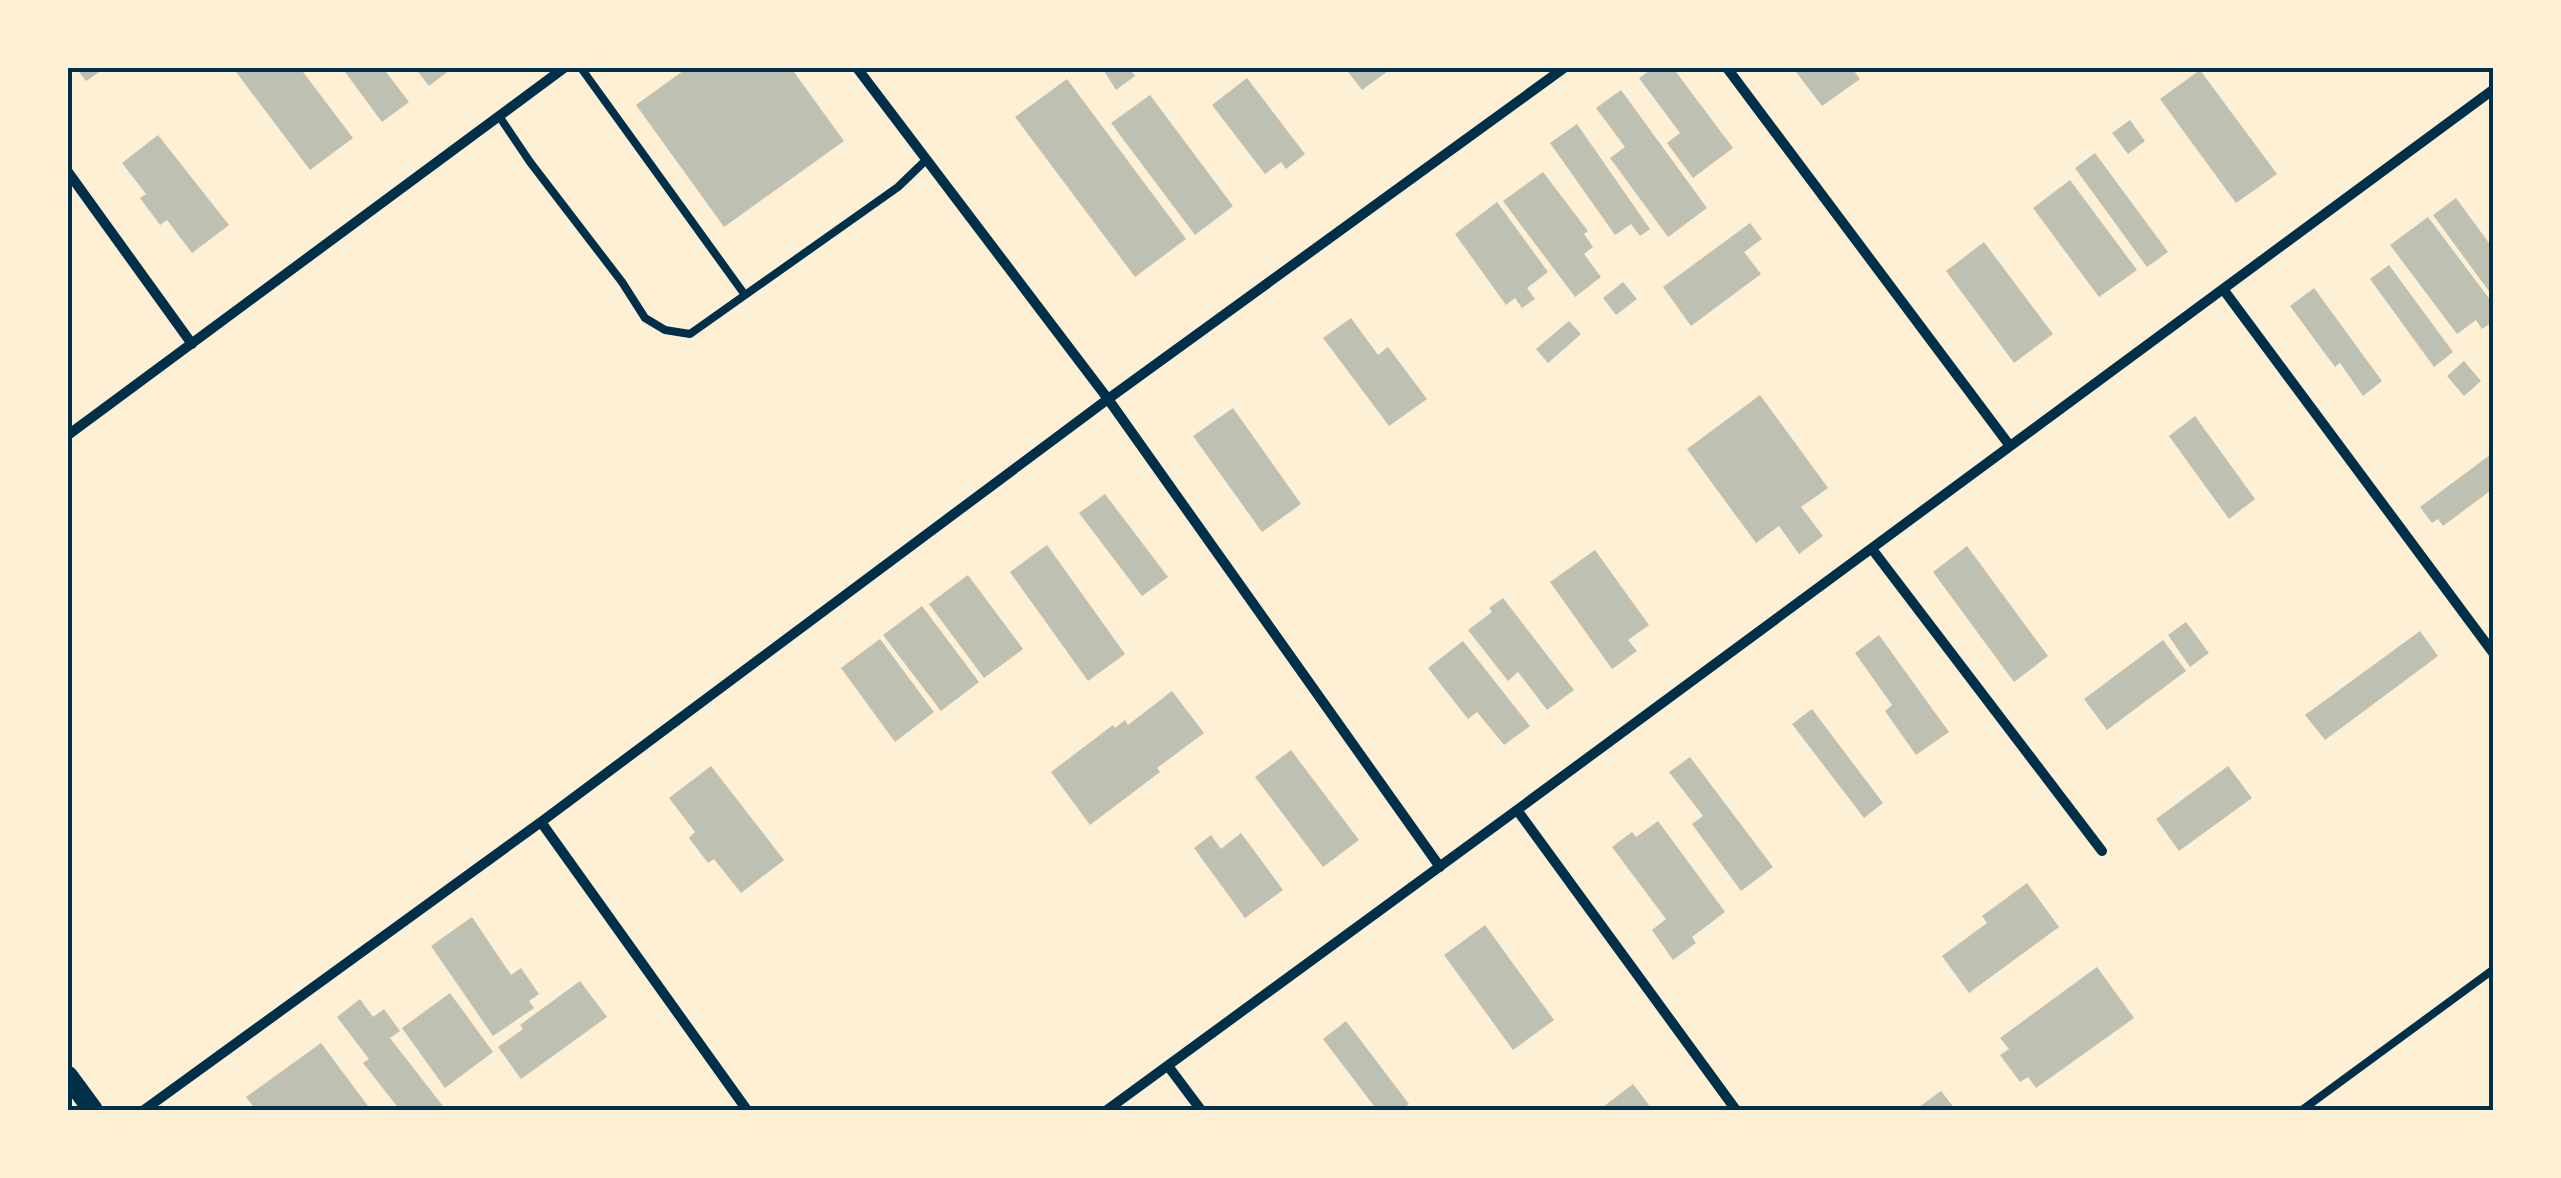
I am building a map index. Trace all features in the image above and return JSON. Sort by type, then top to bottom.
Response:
[{"type":"main road","points":[[68,1076],[93,1110]]},
{"type":"street","points":[[68,435],[564,68]]},
{"type":"street","points":[[856,68],[1108,400],[1440,867]]},
{"type":"street","points":[[144,1110],[1564,68]]},
{"type":"street","points":[[1727,68],[2010,446]]},
{"type":"street","points":[[1107,1110],[2494,89]]},
{"type":"street","points":[[68,172],[192,344]]},
{"type":"street","points":[[2224,289],[2494,654]]},
{"type":"street","points":[[1872,548],[2102,851]]},
{"type":"street","points":[[1517,810],[1736,1110]]},
{"type":"street","points":[[541,822],[747,1110]]},
{"type":"street","points":[[1168,1066],[1201,1110]]},
{"type":"lane","points":[[581,68],[745,295]]},
{"type":"lane","points":[[498,116],[645,318],[664,330],[690,334],[898,186],[926,160]]},
{"type":"lane","points":[[2302,1110],[2494,969]]},
{"type":"building","points":[[76,68],[105,68],[86,81]]},
{"type":"building","points":[[233,68],[300,68],[353,138],[310,170]]},
{"type":"building","points":[[342,68],[383,68],[409,102],[382,122]]},
{"type":"building","points":[[415,68],[448,68],[450,70],[429,86]]},
{"type":"building","points":[[687,68],[791,68],[844,141],[724,227],[636,105]]},
{"type":"building","points":[[1129,68],[1135,76],[1116,90],[1104,71]]},
{"type":"building","points":[[1345,68],[1392,68],[1362,90]]},
{"type":"building","points":[[1653,68],[1673,68],[1733,148],[1693,178],[1667,143],[1680,133],[1639,78]]},
{"type":"building","points":[[1793,68],[1852,68],[1860,79],[1822,106]]},
{"type":"building","points":[[2200,70],[2277,174],[2236,203],[2160,99]]},
{"type":"building","points":[[1247,78],[1305,154],[1286,169],[1281,162],[1265,174],[1212,105]]},
{"type":"building","points":[[1067,79],[1186,239],[1135,277],[1015,117]]},
{"type":"building","points":[[1621,90],[1707,208],[1668,237],[1610,158],[1625,147],[1596,108]]},
{"type":"building","points":[[1150,95],[1233,206],[1195,235],[1111,123]]},
{"type":"building","points":[[2130,120],[2145,141],[2128,154],[2112,133]]},
{"type":"building","points":[[1577,124],[1650,229],[1640,236],[1631,224],[1615,235],[1550,143]]},
{"type":"building","points":[[158,135],[229,225],[192,253],[167,220],[160,225],[140,198],[146,194],[122,163]]},
{"type":"building","points":[[2095,153],[2168,252],[2147,267],[2075,168]]},
{"type":"building","points":[[1543,172],[1588,231],[1584,234],[1593,247],[1584,254],[1601,277],[1575,297],[1503,201]]},
{"type":"building","points":[[2070,180],[2137,270],[2099,297],[2033,208]]},
{"type":"building","points":[[2456,198],[2489,243],[2494,240],[2494,298],[2433,215]]},
{"type":"building","points":[[1497,202],[1548,272],[1527,288],[1535,299],[1522,308],[1515,298],[1506,305],[1455,234]]},
{"type":"building","points":[[2428,217],[2494,305],[2494,321],[2482,329],[2476,320],[2457,334],[2390,245]]},
{"type":"building","points":[[1750,223],[1762,239],[1744,252],[1761,274],[1691,326],[1663,287]]},
{"type":"building","points":[[1984,242],[2053,334],[2014,363],[1946,271]]},
{"type":"building","points":[[2389,265],[2453,352],[2434,367],[2370,279]]},
{"type":"building","points":[[1623,282],[1637,299],[1616,315],[1603,298]]},
{"type":"building","points":[[2314,288],[2382,381],[2363,396],[2340,363],[2335,367],[2290,306]]},
{"type":"building","points":[[1351,318],[1378,355],[1388,347],[1427,399],[1389,426],[1323,338]]},
{"type":"building","points":[[1569,321],[1581,334],[1548,363],[1536,349]]},
{"type":"building","points":[[2464,361],[2481,381],[2464,396],[2447,376]]},
{"type":"building","points":[[1760,395],[1828,488],[1801,507],[1823,536],[1799,554],[1779,526],[1756,543],[1687,449]]},
{"type":"building","points":[[1233,408],[1301,504],[1262,532],[1193,436]]},
{"type":"building","points":[[2195,416],[2255,499],[2229,519],[2169,436]]},
{"type":"building","points":[[2494,452],[2494,488],[2443,526],[2438,519],[2432,523],[2420,507]]},
{"type":"building","points":[[1105,494],[1168,577],[1142,596],[1079,513]]},
{"type":"building","points":[[1047,545],[1125,654],[1088,681],[1010,572]]},
{"type":"building","points":[[1967,546],[2048,656],[2014,682],[1933,572]]},
{"type":"building","points":[[1595,550],[1649,625],[1628,640],[1637,651],[1612,669],[1550,582]]},
{"type":"building","points":[[968,575],[1023,649],[984,678],[929,604]]},
{"type":"building","points":[[1503,598],[1574,690],[1547,710],[1518,672],[1508,681],[1468,630]]},
{"type":"building","points":[[922,606],[979,682],[941,711],[883,635]]},
{"type":"building","points":[[2186,622],[2209,653],[2190,667],[2168,635]]},
{"type":"building","points":[[2420,631],[2438,656],[2325,740],[2305,715]]},
{"type":"building","points":[[1879,635],[1949,732],[1916,755],[1885,711],[1892,705],[1855,653]]},
{"type":"building","points":[[880,639],[934,712],[895,742],[841,668]]},
{"type":"building","points":[[2163,640],[2186,671],[2107,730],[2084,699]]},
{"type":"building","points":[[1463,641],[1530,726],[1504,745],[1477,712],[1468,719],[1428,668]]},
{"type":"building","points":[[1172,691],[1204,733],[1090,825],[1051,772],[1113,725],[1115,728],[1125,720],[1128,725]]},
{"type":"building","points":[[1812,709],[1883,803],[1864,818],[1792,724]]},
{"type":"building","points":[[1291,750],[1359,840],[1323,867],[1255,777]]},
{"type":"building","points":[[1690,757],[1773,867],[1741,891],[1692,824],[1703,816],[1669,772]]},
{"type":"building","points":[[711,766],[784,860],[741,893],[714,859],[708,863],[689,838],[695,832],[669,798]]},
{"type":"building","points":[[2228,766],[2252,798],[2179,851],[2156,819]]},
{"type":"building","points":[[1658,821],[1725,912],[1692,937],[1696,943],[1673,960],[1652,930],[1666,919],[1612,847],[1632,832],[1636,837]]},
{"type":"building","points":[[1241,833],[1283,890],[1245,918],[1194,848],[1211,835],[1221,849]]},
{"type":"building","points":[[2027,883],[2059,927],[1969,993],[1942,956],[1987,923],[1982,916]]},
{"type":"building","points":[[472,917],[511,975],[521,968],[539,994],[529,1001],[534,1008],[493,1036],[431,946]]},
{"type":"building","points":[[1485,925],[1554,1020],[1513,1050],[1444,955]]},
{"type":"building","points":[[2097,967],[2134,1018],[2036,1088],[2028,1077],[2020,1082],[2000,1055],[2009,1049],[2000,1038]]},
{"type":"building","points":[[580,981],[607,1017],[521,1079],[498,1047],[523,1029],[520,1025]]},
{"type":"building","points":[[450,993],[493,1052],[445,1088],[402,1028]]},
{"type":"building","points":[[360,999],[373,1017],[384,1009],[400,1031],[390,1038],[446,1110],[400,1110],[363,1063],[369,1059],[337,1017]]},
{"type":"building","points":[[1346,1021],[1409,1104],[1401,1110],[1377,1110],[1323,1039]]},
{"type":"building","points":[[321,1043],[371,1110],[256,1110],[246,1097]]},
{"type":"building","points":[[1633,1084],[1649,1105],[1642,1110],[1599,1110]]},
{"type":"building","points":[[1941,1091],[1956,1110],[1915,1110]]}]
